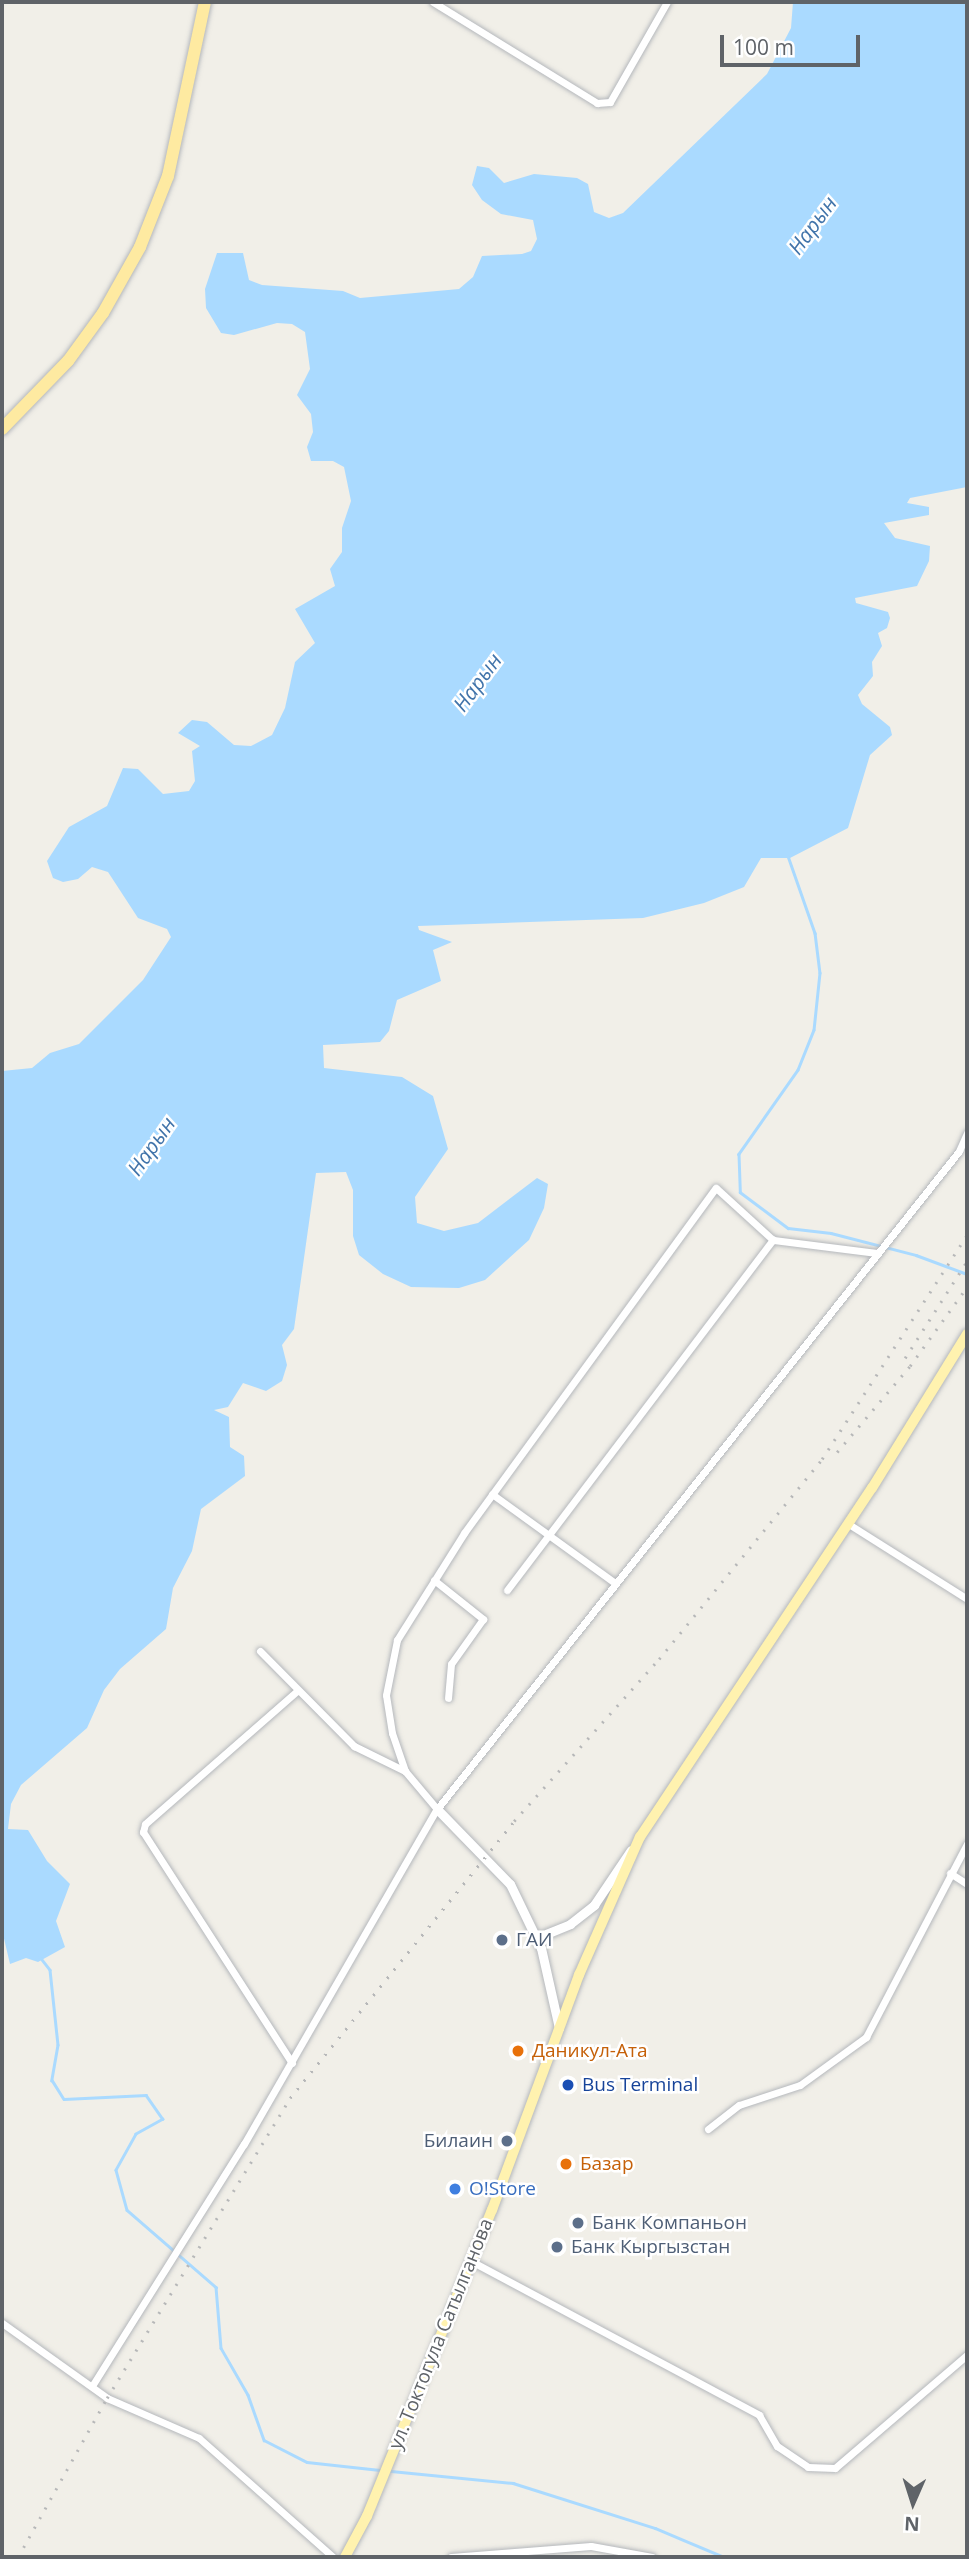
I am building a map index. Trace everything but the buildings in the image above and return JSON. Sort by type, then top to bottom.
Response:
[{"type":"highway","points":[[2,429],[68,361],[103,313],[140,247],[167,176],[205,2]]},
{"type":"main road","name":"ул. Токтогула Сатылганова","points":[[346,2557],[367,2516],[471,2261],[559,2028],[640,1837],[847,1523],[967,1334]]},
{"type":"street","points":[[433,2],[597,103],[610,102],[667,2]]},
{"type":"street","points":[[92,2386],[292,2063],[437,1809],[959,1151],[967,1133]]},
{"type":"street","points":[[559,2028],[536,1938],[510,1884],[437,1809],[405,1771],[392,1733],[386,1695],[397,1640],[492,1494],[716,1188],[773,1240],[877,1252]]},
{"type":"street","points":[[507,1590],[773,1240]]},
{"type":"street","points":[[492,1494],[549,1532],[615,1583]]},
{"type":"street","points":[[847,1523],[967,1599]]},
{"type":"street","points":[[435,1580],[483,1619],[451,1664],[449,1698]]},
{"type":"street","points":[[260,1651],[296,1692],[354,1746],[405,1771]]},
{"type":"street","points":[[292,2063],[143,1832],[145,1824],[296,1692]]},
{"type":"street","points":[[536,1938],[570,1924],[594,1905],[640,1837]]},
{"type":"street","points":[[708,2129],[739,2105],[800,2085],[866,2037],[967,1844]]},
{"type":"street","points":[[950,1873],[967,1884]]},
{"type":"street","points":[[471,2261],[759,2415],[777,2446],[808,2467],[835,2468],[967,2354]]},
{"type":"street","points":[[2,2323],[92,2386],[158,2424],[199,2438],[333,2557]]},
{"type":"street","points":[[451,2557],[591,2546],[652,2557]]},
{"type":"water","name":"Нарын","points":[[793,2],[967,2],[967,487],[910,498],[907,503],[929,507],[929,515],[884,523],[895,538],[930,546],[929,561],[917,586],[855,598],[856,603],[888,612],[890,618],[887,628],[878,633],[882,646],[872,662],[873,676],[858,695],[862,704],[890,727],[892,735],[870,755],[848,828],[790,858],[761,858],[744,887],[704,903],[643,918],[418,926],[419,930],[452,942],[433,950],[441,981],[397,1000],[389,1031],[380,1042],[323,1045],[324,1068],[402,1077],[433,1096],[448,1149],[415,1197],[417,1223],[444,1231],[478,1223],[537,1178],[548,1184],[544,1208],[529,1240],[485,1280],[459,1288],[411,1287],[383,1274],[359,1255],[353,1236],[353,1190],[346,1172],[316,1173],[294,1329],[282,1345],[287,1365],[282,1381],[266,1391],[243,1383],[228,1407],[214,1410],[229,1417],[230,1447],[244,1456],[245,1476],[201,1509],[192,1551],[173,1588],[166,1629],[120,1669],[104,1690],[87,1728],[21,1785],[11,1804],[8,1829],[28,1830],[47,1861],[70,1884],[56,1921],[65,1947],[38,1962],[26,1958],[10,1964],[2,1930],[2,1071],[32,1068],[50,1053],[79,1044],[143,980],[171,937],[167,929],[138,918],[108,872],[92,867],[78,879],[63,882],[53,878],[47,861],[69,827],[107,806],[123,768],[138,769],[163,794],[189,791],[195,781],[192,751],[200,746],[178,733],[192,720],[207,722],[234,745],[251,746],[272,735],[285,708],[295,662],[315,643],[295,609],[335,586],[330,569],[342,552],[342,528],[351,501],[344,467],[333,461],[311,461],[307,447],[313,432],[311,414],[297,395],[310,369],[305,332],[292,324],[277,323],[234,335],[221,333],[206,308],[205,289],[217,253],[243,253],[249,280],[262,285],[343,291],[360,298],[459,289],[473,277],[482,256],[522,254],[531,251],[537,239],[533,220],[501,214],[482,200],[472,185],[477,166],[489,168],[504,183],[534,174],[577,178],[588,184],[594,212],[609,218],[623,213],[767,74],[791,28]]},
{"type":"waterway","points":[[788,856],[815,933],[820,973],[814,1030],[798,1070],[739,1154],[740,1192],[788,1228],[831,1233],[916,1255],[967,1274]]},
{"type":"waterway","points":[[40,1957],[50,1970],[58,2045],[52,2080],[64,2099],[146,2095],[163,2119],[136,2134],[116,2170],[127,2210],[216,2287],[221,2348],[248,2395],[264,2440],[307,2462],[380,2470]]},
{"type":"waterway","points":[[391,2471],[513,2483],[655,2528],[724,2557]]},
{"type":"railway","points":[[18,2557],[107,2398],[290,2098],[514,1821],[659,1659],[822,1459],[967,1235]]},
{"type":"railway","points":[[905,1358],[967,1261]]},
{"type":"railway","points":[[837,1452],[910,1366],[967,1287]]},
{"type":"place","name":"ГАИ","points":[[502,1940]]},
{"type":"place","name":"Даникул-Ата","points":[[518,2051]]},
{"type":"place","name":"Bus Terminal","points":[[568,2085]]},
{"type":"place","name":"Билаин","points":[[507,2141]]},
{"type":"place","name":"Базар","points":[[566,2164]]},
{"type":"place","name":"O!Store","points":[[455,2189]]},
{"type":"place","name":"Банк Компаньон","points":[[578,2223]]},
{"type":"place","name":"Банк Кыргызстан","points":[[557,2247]]}]
